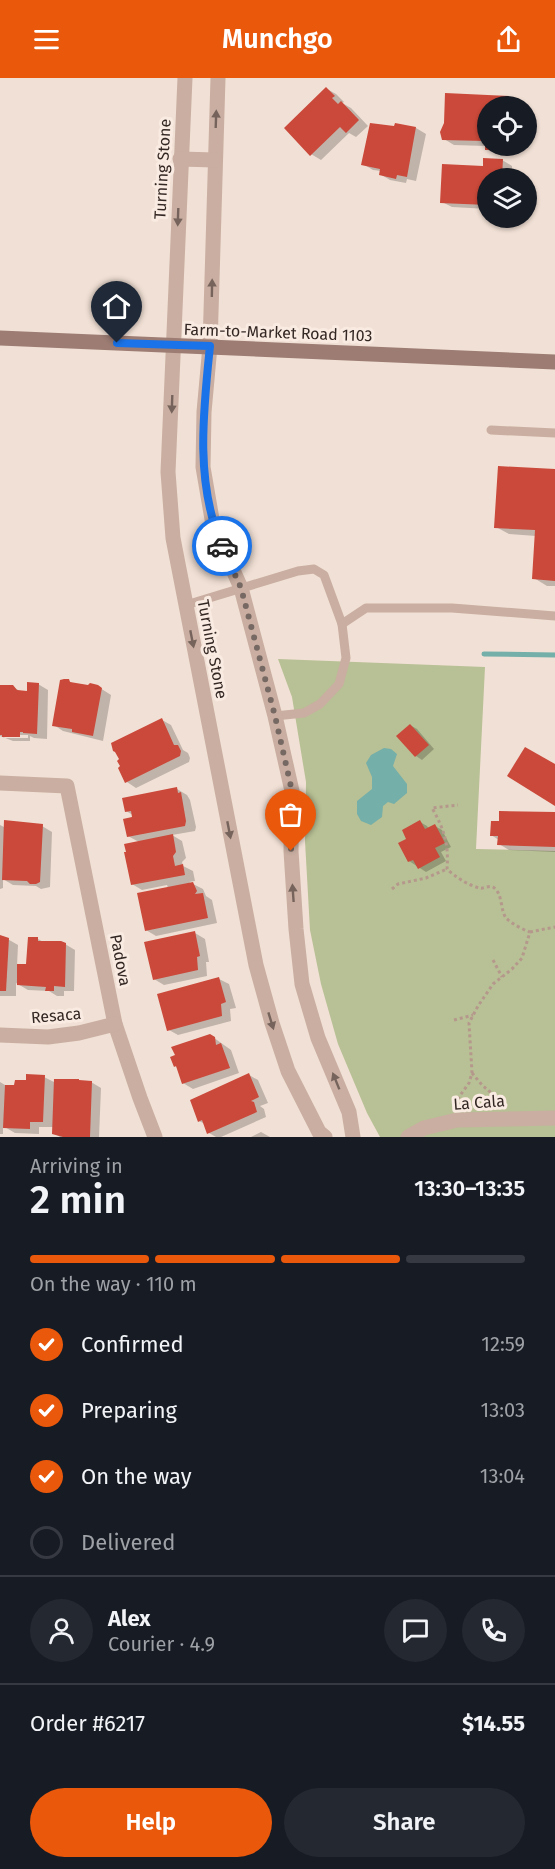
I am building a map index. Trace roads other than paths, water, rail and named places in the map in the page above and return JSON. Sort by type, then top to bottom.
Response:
[{"type":"main road","name":"Farm-to-Market Road 1103","points":[[0,338],[555,362]]},
{"type":"street","name":"Turning Stone","points":[[185,78],[168,472],[173,538],[256,965],[288,1071],[319,1132],[325,1137]]},
{"type":"street","points":[[218,78],[210,346],[204,412],[203,467],[213,525],[241,588],[292,791],[291,851],[302,984],[318,1038],[349,1112],[353,1137]]},
{"type":"street","points":[[180,159],[215,160]]},
{"type":"street","name":"Padova","points":[[0,783],[68,786],[115,1024],[155,1137]]},
{"type":"street","name":"Resaca","points":[[0,1035],[48,1037],[79,1033],[115,1024]]},
{"type":"street","name":"La Cala","points":[[408,1137],[424,1128],[457,1120],[555,1118]]},
{"type":"lane","points":[[491,430],[555,433]]},
{"type":"lane","points":[[186,605],[298,571],[314,568],[324,575],[342,624],[346,658],[339,684],[320,704],[304,713],[275,716]]},
{"type":"lane","points":[[342,624],[366,608],[452,608],[555,616]]},
{"type":"water","points":[[384,748],[391,749],[397,754],[393,766],[407,784],[407,793],[394,804],[388,802],[383,806],[382,817],[371,825],[361,821],[357,814],[357,801],[372,789],[372,777],[366,763],[371,755]]},
{"type":"waterway","points":[[484,654],[555,655]]}]
